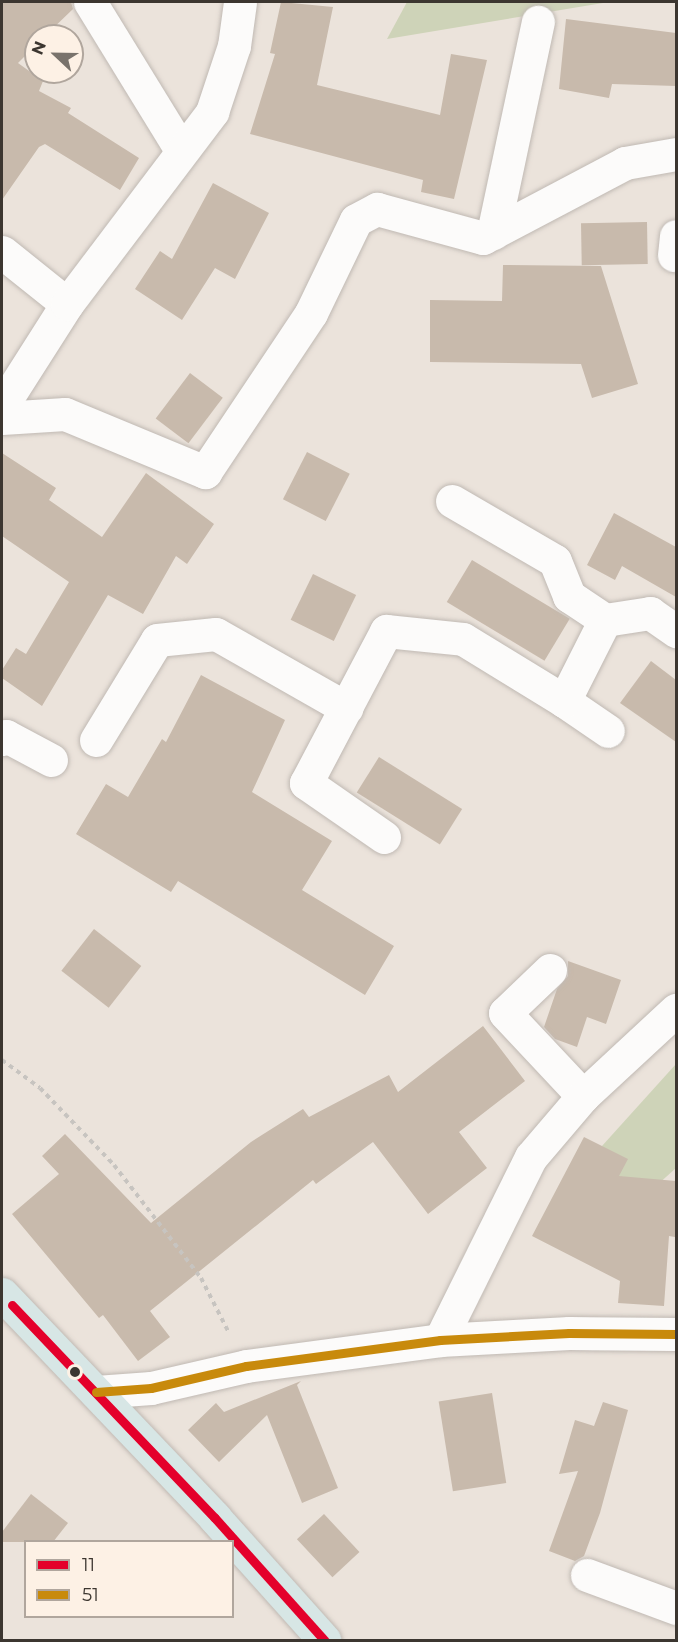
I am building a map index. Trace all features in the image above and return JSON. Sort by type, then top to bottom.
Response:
[{"type":"highway","points":[[2,1294],[96,1392],[232,1540]]},
{"type":"highway","points":[[234,1543],[324,1641]]},
{"type":"street","points":[[90,2],[181,150]]},
{"type":"street","points":[[2,406],[67,304],[181,150],[212,112],[234,46],[240,2]]},
{"type":"street","points":[[493,233],[538,22]]},
{"type":"street","points":[[2,418],[65,414],[205,472],[310,313],[356,220],[376,209],[483,238],[625,163],[676,154]]},
{"type":"street","points":[[2,252],[67,304]]},
{"type":"street","points":[[452,501],[555,561],[569,596],[605,620],[650,614],[676,631]]},
{"type":"street","points":[[564,701],[605,620]]},
{"type":"street","points":[[384,837],[306,783],[387,631],[464,639],[608,731]]},
{"type":"street","points":[[96,740],[157,640],[216,634],[346,708]]},
{"type":"street","points":[[2,739],[6,736],[51,760]]},
{"type":"street","points":[[550,970],[505,1013],[583,1096]]},
{"type":"street","points":[[440,1340],[531,1157],[583,1096],[676,1010]]},
{"type":"street","points":[[96,1392],[151,1388],[246,1366],[440,1340],[569,1333],[676,1334]]},
{"type":"street","points":[[587,1575],[676,1608]]},
{"type":"path","points":[[2,1060],[40,1088],[114,1165],[155,1214],[201,1278],[246,1366]]},
{"type":"green space","points":[[407,2],[609,2],[387,39]]},
{"type":"green space","points":[[676,1064],[676,1168],[656,1186],[619,1183],[602,1146]]},
{"type":"building","points":[[2,2],[71,2],[73,9],[57,24],[24,24],[24,57],[18,63],[24,67],[24,84],[42,84],[39,91],[71,108],[68,113],[139,158],[120,190],[45,144],[39,147],[2,200]]},
{"type":"building","points":[[281,2],[333,7],[317,85],[440,115],[451,54],[487,60],[454,199],[421,192],[423,180],[250,134],[275,54],[270,53]]},
{"type":"building","points":[[566,19],[676,33],[676,86],[612,84],[609,98],[559,89]]},
{"type":"building","points":[[213,183],[269,213],[235,279],[215,268],[182,320],[135,289],[160,251],[172,259]]},
{"type":"building","points":[[647,222],[648,264],[582,265],[581,223]]},
{"type":"building","points":[[503,265],[601,266],[638,384],[592,398],[581,364],[430,362],[430,300],[502,301]]},
{"type":"building","points":[[190,373],[223,398],[188,443],[156,419]]},
{"type":"building","points":[[307,452],[350,474],[326,521],[283,499]]},
{"type":"building","points":[[2,453],[56,488],[49,500],[102,537],[146,473],[214,524],[187,564],[176,556],[143,614],[108,595],[42,706],[2,678],[2,670],[16,648],[26,654],[69,582],[2,536]]},
{"type":"building","points":[[614,513],[676,547],[676,597],[622,566],[615,580],[587,565]]},
{"type":"building","points":[[472,560],[570,619],[544,661],[447,602]]},
{"type":"building","points":[[313,574],[356,595],[334,641],[291,620]]},
{"type":"building","points":[[651,661],[676,680],[676,742],[620,703]]},
{"type":"building","points":[[201,675],[285,720],[252,792],[332,841],[302,890],[394,946],[365,995],[178,881],[171,892],[76,834],[106,784],[128,797],[162,739],[166,742]]},
{"type":"building","points":[[379,757],[462,809],[440,845],[357,793]]},
{"type":"building","points":[[94,929],[141,966],[109,1008],[61,971]]},
{"type":"building","points":[[568,961],[621,980],[606,1024],[587,1017],[577,1047],[555,1039],[544,1027],[557,989],[568,976]]},
{"type":"building","points":[[483,1026],[525,1081],[459,1132],[487,1168],[428,1214],[373,1142],[316,1184],[313,1180],[150,1311],[170,1337],[138,1361],[103,1315],[99,1318],[12,1214],[59,1174],[42,1156],[65,1134],[151,1223],[251,1142],[303,1109],[309,1117],[389,1075],[398,1092]]},
{"type":"building","points":[[584,1137],[628,1159],[619,1176],[676,1181],[675,1237],[669,1236],[664,1306],[618,1303],[620,1281],[532,1236]]},
{"type":"building","points":[[301,1381],[297,1385],[338,1488],[302,1503],[267,1415],[219,1462],[188,1430],[216,1403],[224,1412]]},
{"type":"building","points":[[492,1393],[506,1483],[453,1491],[439,1401]]},
{"type":"building","points":[[603,1402],[628,1410],[600,1513],[584,1556],[575,1561],[549,1551],[578,1471],[559,1474],[575,1420],[594,1426]]},
{"type":"building","points":[[31,1494],[68,1523],[55,1540],[2,1542],[2,1532]]},
{"type":"building","points":[[324,1514],[359,1552],[332,1577],[297,1539]]},
{"type":"transit line","name":"11","points":[[12,1305],[215,1518],[324,1640]]},
{"type":"transit line","name":"51","points":[[96,1392],[151,1388],[246,1366],[440,1340],[569,1333],[676,1334]]}]
